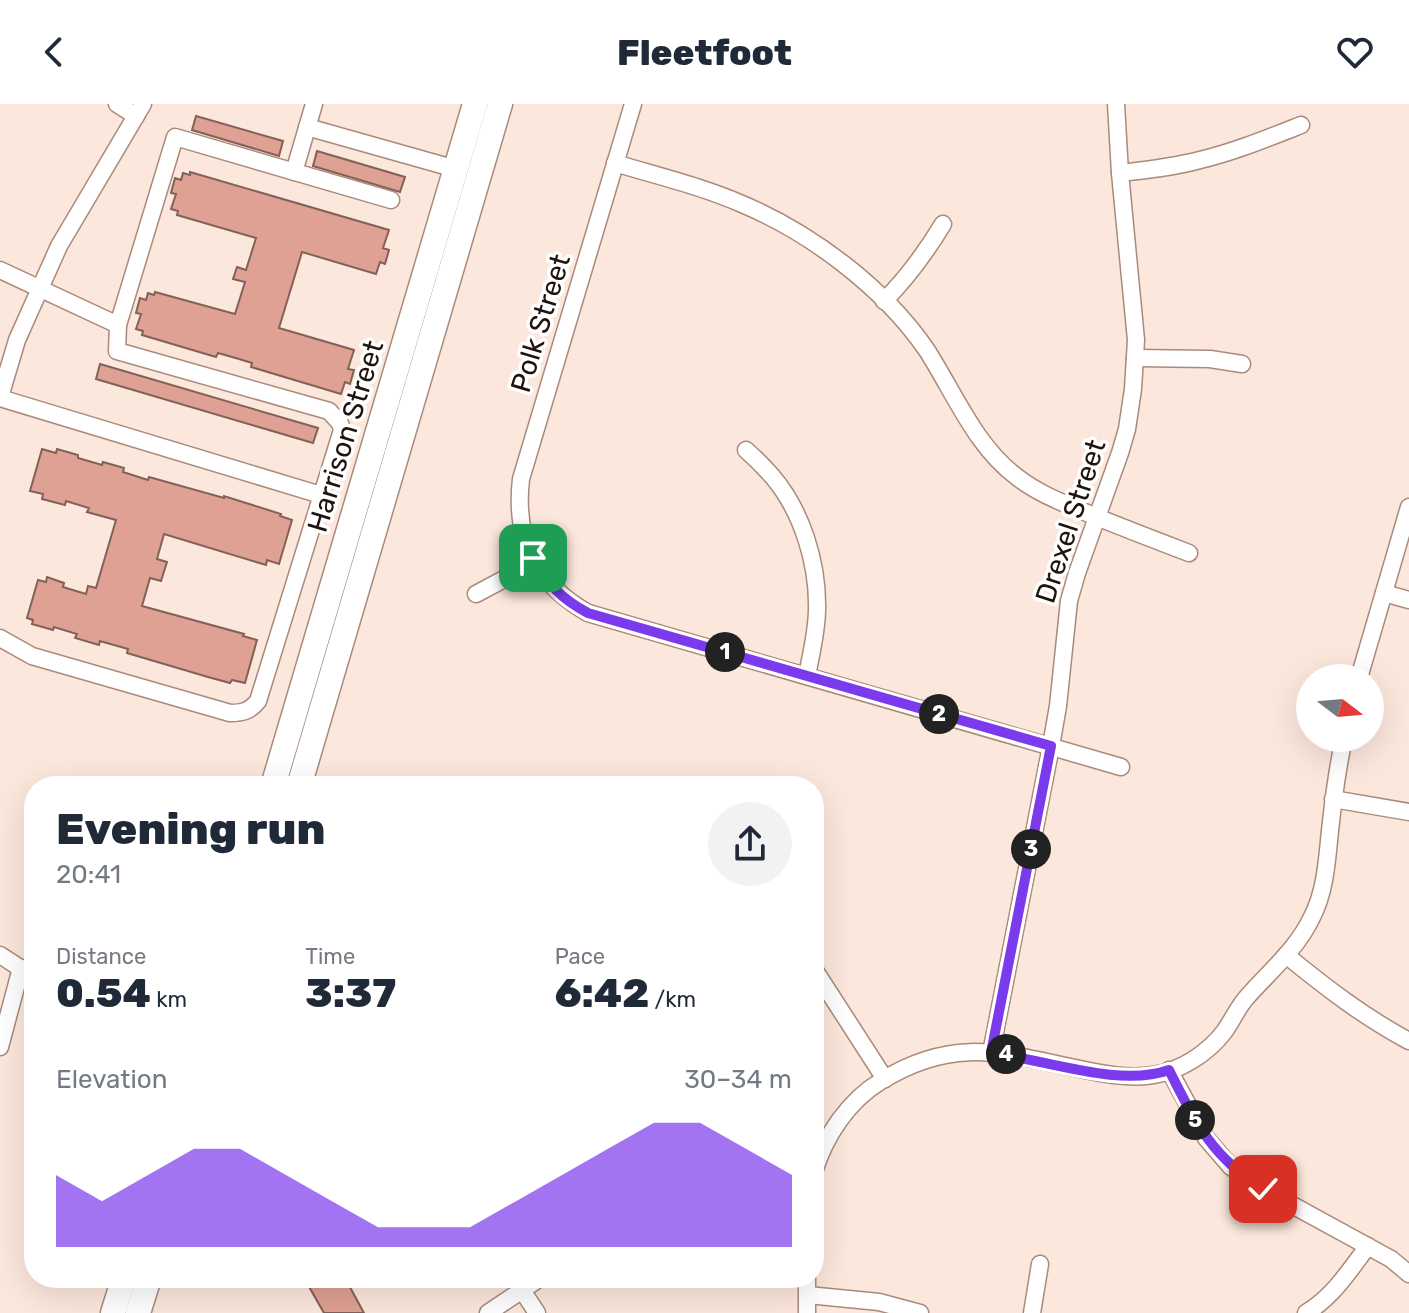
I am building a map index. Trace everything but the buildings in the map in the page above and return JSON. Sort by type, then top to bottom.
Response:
[{"type":"main road","name":"Harrison Street","points":[[276,776],[475,104]]},
{"type":"main road","name":"Harrison Street","points":[[302,776],[500,104]]},
{"type":"main road","points":[[113,1313],[121,1288]]},
{"type":"main road","points":[[138,1313],[146,1288]]},
{"type":"street","points":[[117,104],[140,110],[59,246],[17,340],[0,397],[321,495]]},
{"type":"street","points":[[294,172],[314,104]]},
{"type":"street","name":"Polk Street","points":[[633,104],[521,479],[520,518],[528,549],[546,580],[568,602],[588,613],[1121,767]]},
{"type":"street","name":"Drexel Street","points":[[991,1053],[1058,706],[1069,601],[1127,429],[1133,389],[1136,340],[1116,104]]},
{"type":"street","points":[[1120,173],[1202,160],[1301,125]]},
{"type":"street","points":[[307,127],[456,169]]},
{"type":"street","points":[[0,638],[47,661],[230,713],[251,709],[258,701],[342,430],[340,423],[329,411],[117,351],[118,325],[175,137],[391,200]]},
{"type":"street","points":[[615,163],[715,193],[771,217],[829,253],[873,289],[909,328],[925,348],[981,438],[1017,477],[1035,489],[1097,517],[1189,553]]},
{"type":"street","points":[[884,301],[925,254],[943,224]]},
{"type":"street","points":[[0,270],[118,325]]},
{"type":"street","points":[[1135,358],[1210,359],[1242,364]]},
{"type":"street","points":[[746,450],[787,496],[809,549],[816,583],[817,609],[807,676]]},
{"type":"street","points":[[1363,664],[1409,507]]},
{"type":"street","points":[[476,594],[519,571],[533,558]]},
{"type":"street","points":[[1384,593],[1409,600]]},
{"type":"street","points":[[824,1147],[842,1116],[863,1094],[903,1068],[935,1056],[976,1051],[1119,1076],[1155,1075],[1189,1062],[1213,1045],[1245,1000],[1299,940],[1313,916],[1325,876],[1341,752]]},
{"type":"street","points":[[1333,799],[1409,812]]},
{"type":"street","points":[[0,955],[24,970]]},
{"type":"street","points":[[1286,955],[1335,994],[1409,1041]]},
{"type":"street","points":[[0,1047],[24,983]]},
{"type":"street","points":[[824,984],[885,1079]]},
{"type":"street","points":[[1169,1070],[1206,1138],[1231,1167],[1263,1189],[1391,1259],[1409,1274]]},
{"type":"street","points":[[1306,1313],[1339,1284],[1368,1246]]},
{"type":"street","points":[[1032,1313],[1040,1264]]},
{"type":"street","points":[[488,1313],[514,1288]]},
{"type":"street","points":[[521,1288],[537,1313]]},
{"type":"street","points":[[807,1313],[808,1288]]},
{"type":"street","points":[[817,1288],[920,1313]]},
{"type":"route","points":[[533,558],[555,590],[568,602],[588,613],[1051,746],[991,1053],[1119,1076],[1155,1075],[1169,1070],[1218,1154],[1263,1189]]}]
